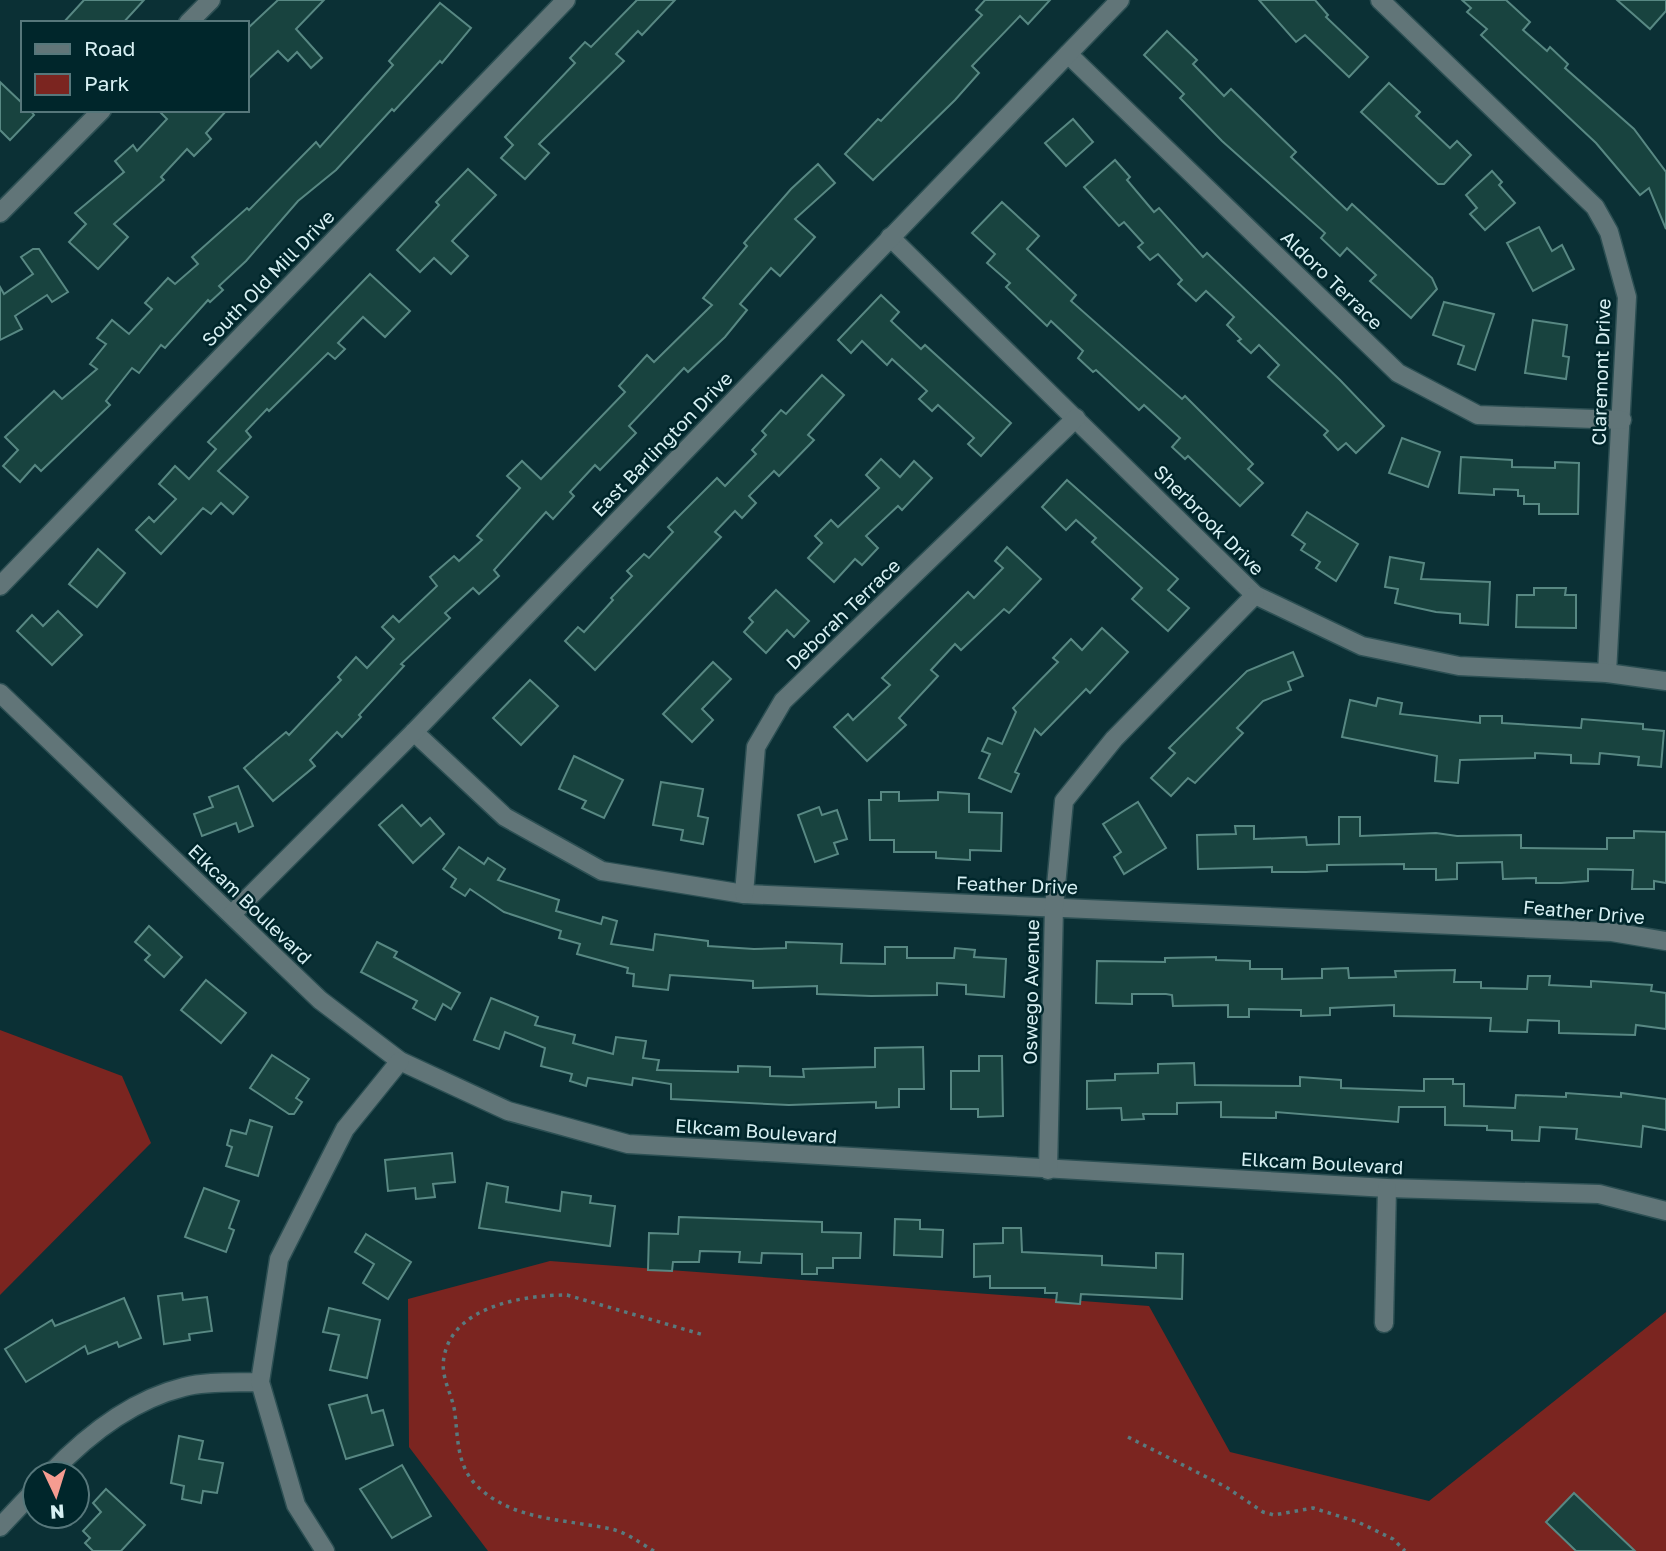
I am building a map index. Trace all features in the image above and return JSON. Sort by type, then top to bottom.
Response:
[{"type":"street","points":[[190,21],[211,0]]},
{"type":"street","name":"South Old Mill Drive","points":[[0,586],[566,0]]},
{"type":"street","name":"East Barlington Drive","points":[[232,914],[414,732],[1120,0]]},
{"type":"street","name":"Claremont Drive","points":[[1380,0],[1595,207],[1609,232],[1627,297],[1607,673]]},
{"type":"street","name":"Aldoro Terrace","points":[[1068,54],[1398,373],[1478,415],[1622,420]]},
{"type":"street","points":[[0,213],[100,112]]},
{"type":"street","name":"Sherbrook Drive","points":[[890,236],[1255,595],[1362,646],[1459,666],[1607,673],[1666,681]]},
{"type":"street","name":"Deborah Terrace","points":[[744,894],[756,747],[783,701],[1076,418]]},
{"type":"street","name":"Oswego Avenue","points":[[1048,1170],[1054,907],[1064,801],[1114,739],[1255,595]]},
{"type":"street","name":"Elkcam Boulevard","points":[[0,693],[320,1000],[400,1061],[508,1111],[628,1144],[1387,1188],[1599,1194],[1666,1211]]},
{"type":"street","name":"Feather Drive","points":[[414,732],[505,817],[602,871],[744,894],[1612,932],[1666,941]]},
{"type":"street","points":[[325,1551],[296,1505],[260,1382],[279,1259],[345,1129],[400,1061]]},
{"type":"street","points":[[1384,1323],[1387,1188]]},
{"type":"street","points":[[63,1460],[76,1446],[128,1409],[154,1396],[187,1386],[260,1382]]},
{"type":"street","points":[[0,1527],[21,1505]]},
{"type":"path","points":[[654,1551],[613,1529],[574,1525],[526,1514],[476,1485],[458,1450],[455,1410],[444,1374],[444,1357],[459,1325],[469,1317],[515,1301],[550,1295],[568,1296],[704,1335]]},
{"type":"path","points":[[1128,1437],[1226,1486],[1263,1512],[1274,1515],[1313,1508],[1358,1522],[1393,1539],[1405,1551]]},
{"type":"green space","points":[[0,1030],[122,1076],[151,1143],[0,1295]]},
{"type":"green space","points":[[550,1261],[1149,1306],[1230,1452],[1429,1501],[1666,1312],[1666,1551],[488,1551],[409,1447],[408,1299]]},
{"type":"building","points":[[84,0],[144,0],[125,21],[65,21]]},
{"type":"building","points":[[278,0],[324,0],[296,29],[322,58],[311,68],[297,52],[288,61],[278,51],[248,79],[248,28]]},
{"type":"building","points":[[637,0],[675,0],[642,35],[638,31],[616,54],[624,61],[539,144],[549,153],[525,179],[501,158],[513,145],[505,137],[575,63],[570,58],[585,42],[591,47]]},
{"type":"building","points":[[985,0],[1050,0],[1028,24],[1020,16],[972,66],[979,73],[955,100],[873,180],[845,154],[878,119],[881,121],[982,15],[976,10]]},
{"type":"building","points":[[1259,0],[1315,0],[1328,15],[1326,17],[1368,57],[1349,77],[1305,35],[1296,42]]},
{"type":"building","points":[[1462,0],[1506,0],[1530,22],[1523,30],[1547,51],[1550,47],[1568,64],[1565,68],[1634,129],[1666,172],[1666,229],[1649,188],[1640,195],[1596,143],[1481,35],[1487,29],[1467,12],[1471,8]]},
{"type":"building","points":[[1617,0],[1666,0],[1666,11],[1650,29]]},
{"type":"building","points":[[440,3],[471,28],[442,63],[440,61],[394,111],[392,109],[336,170],[298,201],[246,261],[219,286],[223,290],[210,302],[208,300],[165,348],[161,345],[139,373],[132,368],[106,401],[110,405],[41,471],[35,465],[20,482],[3,466],[18,450],[5,437],[54,391],[62,399],[97,369],[90,364],[106,344],[97,338],[112,320],[129,334],[152,309],[145,303],[168,278],[175,284],[198,264],[192,257],[247,208],[249,210],[316,142],[320,147],[393,65],[389,61]]},
{"type":"building","points":[[1167,31],[1197,60],[1193,64],[1224,96],[1231,89],[1296,152],[1291,157],[1347,210],[1352,204],[1432,278],[1437,289],[1411,318],[1370,281],[1376,275],[1347,248],[1340,256],[1321,238],[1325,233],[1222,141],[1180,98],[1184,94],[1144,55]]},
{"type":"building","points":[[0,82],[21,102],[21,112],[32,112],[34,115],[10,140],[0,130]]},
{"type":"building","points":[[1389,83],[1420,112],[1416,116],[1450,148],[1457,141],[1471,155],[1444,184],[1438,184],[1361,112]]},
{"type":"building","points":[[160,112],[225,112],[206,133],[211,139],[194,156],[187,149],[161,177],[164,180],[114,224],[128,237],[98,269],[69,242],[86,224],[75,213],[124,172],[115,161],[133,145],[137,151],[167,119]]},
{"type":"building","points":[[1073,119],[1093,142],[1066,166],[1045,143]]},
{"type":"building","points":[[1115,160],[1130,177],[1127,180],[1154,212],[1159,208],[1203,257],[1207,253],[1340,380],[1384,426],[1356,453],[1346,443],[1338,450],[1324,435],[1328,431],[1268,377],[1279,365],[1259,345],[1251,353],[1238,341],[1241,339],[1227,325],[1234,317],[1206,291],[1196,301],[1178,284],[1182,280],[1158,254],[1150,260],[1138,247],[1143,243],[1124,222],[1119,226],[1084,187]]},
{"type":"building","points":[[818,164],[835,183],[795,219],[815,237],[780,276],[771,268],[740,304],[747,310],[725,337],[688,372],[684,368],[629,426],[636,433],[600,470],[595,465],[570,492],[574,496],[553,519],[546,512],[494,570],[499,576],[479,594],[473,588],[445,613],[450,618],[401,664],[404,666],[359,715],[361,717],[342,737],[337,732],[310,760],[315,766],[273,801],[244,768],[286,732],[289,735],[341,680],[338,677],[356,657],[367,668],[394,639],[382,627],[393,616],[399,622],[437,586],[430,577],[454,556],[459,561],[482,540],[477,536],[520,488],[507,476],[522,461],[541,479],[625,392],[619,386],[647,355],[654,362],[712,305],[703,298],[747,246],[744,243],[791,189]]},
{"type":"building","points":[[468,169],[496,195],[452,241],[468,256],[451,274],[434,258],[420,272],[397,250],[439,205],[436,202]]},
{"type":"building","points":[[1492,171],[1502,182],[1499,185],[1515,203],[1485,230],[1470,214],[1477,208],[1466,195]]},
{"type":"building","points":[[1002,202],[1039,236],[1027,249],[1076,295],[1071,301],[1182,399],[1185,396],[1253,464],[1248,469],[1263,483],[1240,506],[1188,456],[1185,459],[1172,447],[1180,438],[1144,405],[1139,410],[1096,370],[1093,372],[1078,358],[1083,351],[1051,321],[1047,326],[1006,287],[1010,283],[987,263],[995,254],[972,233]]},
{"type":"building","points":[[1539,227],[1552,251],[1562,245],[1574,269],[1533,291],[1507,243]]},
{"type":"building","points":[[33,249],[39,249],[68,292],[52,302],[47,295],[15,316],[22,329],[0,340],[0,287],[4,294],[33,274],[21,257]]},
{"type":"building","points":[[370,274],[410,311],[385,337],[363,317],[338,343],[345,349],[335,359],[328,353],[269,411],[267,409],[246,431],[251,437],[218,471],[248,497],[233,514],[221,503],[211,514],[203,508],[161,554],[136,530],[149,517],[154,522],[176,499],[159,484],[175,466],[189,479],[216,449],[208,442]]},
{"type":"building","points":[[881,295],[899,312],[891,321],[921,349],[925,345],[1011,423],[981,456],[968,444],[974,438],[938,405],[932,411],[919,399],[927,391],[892,359],[887,365],[862,341],[851,353],[838,340]]},
{"type":"building","points":[[1444,302],[1494,314],[1475,370],[1458,364],[1464,346],[1433,335]]},
{"type":"building","points":[[1533,320],[1567,325],[1563,356],[1569,357],[1566,379],[1525,373]]},
{"type":"building","points":[[822,375],[844,395],[808,435],[814,440],[779,476],[774,471],[749,496],[756,503],[742,518],[735,511],[715,532],[721,537],[595,670],[565,641],[578,627],[584,632],[632,576],[627,571],[644,554],[649,558],[673,532],[668,527],[717,478],[725,486],[756,454],[752,450],[766,435],[762,431],[781,410],[786,414]]},
{"type":"building","points":[[1402,438],[1440,452],[1428,487],[1389,473]]},
{"type":"building","points":[[1461,457],[1512,460],[1512,467],[1555,468],[1555,462],[1579,463],[1578,514],[1539,514],[1539,504],[1524,504],[1524,496],[1518,496],[1518,490],[1494,489],[1494,495],[1459,493]]},
{"type":"building","points":[[881,459],[900,477],[914,461],[932,478],[902,510],[898,506],[866,536],[878,548],[862,565],[855,559],[834,582],[808,558],[822,543],[815,536],[831,520],[838,527],[879,488],[866,475]]},
{"type":"building","points":[[1067,480],[1178,579],[1168,590],[1189,608],[1168,631],[1132,599],[1142,588],[1092,542],[1096,538],[1076,520],[1066,530],[1042,507]]},
{"type":"building","points":[[1307,512],[1358,544],[1336,581],[1316,568],[1320,562],[1301,550],[1305,544],[1292,535]]},
{"type":"building","points":[[1007,547],[1041,579],[1009,613],[1004,609],[961,650],[955,644],[931,670],[938,676],[899,718],[906,725],[867,761],[834,727],[848,714],[853,720],[890,685],[882,678],[968,592],[974,598],[1003,568],[995,561]]},
{"type":"building","points":[[98,549],[125,573],[97,607],[69,584]]},
{"type":"building","points":[[1390,557],[1424,563],[1421,579],[1490,582],[1488,625],[1460,623],[1460,614],[1395,603],[1398,589],[1385,587]]},
{"type":"building","points":[[1534,588],[1566,588],[1565,595],[1576,595],[1576,628],[1516,627],[1517,595],[1534,595]]},
{"type":"building","points":[[776,590],[809,621],[794,637],[787,630],[766,653],[744,632],[753,622],[749,618]]},
{"type":"building","points":[[58,611],[82,635],[52,665],[17,631],[32,615],[43,626]]},
{"type":"building","points":[[1102,628],[1128,652],[1090,693],[1086,689],[1041,735],[1035,729],[1015,772],[1019,774],[1011,792],[979,778],[990,754],[982,751],[988,738],[1002,744],[1016,712],[1013,708],[1058,662],[1053,658],[1071,639],[1082,650]]},
{"type":"building","points":[[1293,652],[1303,676],[1288,682],[1291,690],[1263,701],[1237,728],[1243,733],[1195,783],[1188,778],[1171,796],[1151,778],[1175,753],[1169,748],[1247,671]]},
{"type":"building","points":[[713,662],[731,679],[702,709],[713,720],[692,742],[663,714]]},
{"type":"building","points":[[530,680],[558,706],[521,745],[493,718]]},
{"type":"building","points":[[1378,698],[1402,703],[1400,714],[1480,723],[1480,716],[1502,716],[1502,723],[1581,728],[1582,719],[1643,724],[1643,729],[1664,731],[1661,767],[1638,765],[1639,757],[1600,753],[1599,764],[1571,763],[1571,755],[1535,753],[1535,758],[1460,760],[1458,783],[1435,781],[1437,756],[1342,737],[1350,700],[1376,706]]},
{"type":"building","points":[[574,756],[623,780],[604,818],[582,808],[586,801],[559,789]]},
{"type":"building","points":[[661,782],[703,789],[698,816],[708,818],[703,844],[681,840],[683,830],[653,825]]},
{"type":"building","points":[[238,786],[253,826],[239,832],[236,823],[202,836],[194,814],[213,807],[209,797]]},
{"type":"building","points":[[881,792],[899,792],[899,801],[938,800],[938,792],[969,794],[969,812],[1002,813],[1001,851],[970,850],[970,860],[936,858],[936,852],[894,852],[894,840],[870,840],[869,800],[881,800]]},
{"type":"building","points":[[1138,802],[1166,848],[1124,874],[1114,857],[1121,852],[1103,824]]},
{"type":"building","points":[[402,805],[421,826],[430,818],[444,834],[413,863],[379,825]]},
{"type":"building","points":[[819,807],[822,815],[837,810],[847,839],[834,843],[838,854],[815,862],[798,815]]},
{"type":"building","points":[[1339,817],[1360,817],[1360,836],[1436,833],[1457,836],[1521,835],[1521,848],[1607,849],[1607,838],[1634,838],[1634,831],[1666,832],[1666,883],[1654,881],[1654,889],[1632,889],[1633,870],[1588,869],[1588,881],[1561,883],[1536,883],[1536,878],[1503,879],[1502,862],[1457,863],[1457,879],[1436,880],[1436,869],[1404,869],[1404,864],[1327,865],[1327,871],[1306,872],[1272,872],[1272,867],[1198,869],[1197,835],[1236,834],[1235,826],[1254,826],[1254,839],[1306,837],[1307,845],[1339,844]]},
{"type":"building","points":[[459,847],[484,864],[488,858],[505,869],[498,880],[559,900],[556,911],[601,924],[603,917],[617,921],[611,944],[653,950],[655,934],[708,941],[708,946],[754,949],[786,948],[786,942],[842,944],[841,963],[885,964],[885,947],[907,947],[907,958],[954,958],[955,948],[975,950],[974,957],[1006,959],[1004,997],[966,994],[966,985],[937,983],[937,995],[871,996],[817,994],[817,986],[753,988],[753,981],[670,975],[668,990],[633,986],[634,974],[627,973],[628,968],[577,954],[580,944],[559,938],[561,931],[504,912],[470,889],[465,896],[451,887],[456,879],[443,869]]},
{"type":"building","points":[[149,926],[182,957],[164,977],[145,960],[150,955],[135,942]]},
{"type":"building","points":[[377,942],[397,952],[394,957],[460,993],[451,1009],[443,1004],[435,1020],[413,1008],[417,1001],[361,972]]},
{"type":"building","points":[[1216,957],[1216,960],[1250,961],[1250,969],[1282,969],[1282,979],[1322,978],[1322,969],[1348,968],[1349,978],[1396,977],[1395,971],[1455,970],[1454,982],[1481,982],[1481,988],[1527,989],[1528,976],[1550,976],[1549,985],[1591,987],[1591,981],[1652,985],[1651,991],[1666,993],[1666,1029],[1636,1025],[1635,1035],[1559,1033],[1559,1021],[1528,1020],[1527,1032],[1490,1031],[1491,1018],[1394,1016],[1394,1005],[1330,1008],[1330,1015],[1301,1016],[1301,1010],[1249,1009],[1249,1017],[1228,1017],[1228,1005],[1173,1006],[1172,995],[1166,994],[1132,994],[1132,1004],[1096,1003],[1097,961],[1165,962],[1165,958]]},
{"type":"building","points":[[206,980],[246,1013],[221,1043],[181,1010]]},
{"type":"building","points":[[491,998],[538,1017],[535,1025],[575,1035],[573,1043],[613,1054],[616,1037],[646,1041],[643,1058],[659,1060],[657,1070],[738,1072],[738,1066],[770,1067],[770,1076],[804,1077],[803,1069],[875,1067],[875,1048],[923,1047],[924,1089],[899,1089],[899,1107],[876,1108],[876,1102],[789,1105],[671,1099],[671,1084],[633,1078],[632,1085],[588,1078],[586,1086],[570,1081],[572,1074],[541,1066],[545,1048],[505,1032],[499,1049],[474,1040]]},
{"type":"building","points":[[272,1055],[309,1079],[296,1098],[302,1102],[294,1114],[289,1114],[250,1088]]},
{"type":"building","points":[[979,1056],[1002,1056],[1003,1116],[978,1117],[978,1109],[951,1109],[951,1071],[979,1071]]},
{"type":"building","points":[[1194,1063],[1195,1085],[1300,1086],[1300,1077],[1341,1080],[1341,1088],[1424,1091],[1424,1079],[1453,1079],[1453,1084],[1464,1084],[1464,1106],[1515,1108],[1516,1095],[1566,1097],[1566,1093],[1621,1097],[1621,1093],[1666,1099],[1666,1130],[1643,1126],[1641,1147],[1576,1139],[1577,1129],[1540,1127],[1539,1141],[1512,1140],[1512,1131],[1487,1130],[1487,1126],[1445,1125],[1445,1107],[1399,1107],[1398,1122],[1276,1112],[1276,1118],[1221,1117],[1221,1102],[1177,1103],[1177,1114],[1143,1114],[1144,1119],[1122,1120],[1121,1108],[1087,1109],[1087,1081],[1115,1080],[1115,1074],[1158,1073],[1158,1064]]},
{"type":"building","points":[[250,1120],[272,1127],[258,1176],[226,1166],[232,1147],[227,1145],[231,1130],[246,1134]]},
{"type":"building","points":[[452,1153],[455,1182],[433,1184],[435,1197],[416,1199],[415,1188],[388,1191],[385,1160]]},
{"type":"building","points":[[487,1183],[508,1187],[506,1202],[560,1211],[562,1192],[591,1196],[590,1203],[615,1206],[610,1246],[479,1228]]},
{"type":"building","points":[[204,1188],[239,1201],[229,1228],[234,1230],[226,1252],[185,1237]]},
{"type":"building","points":[[679,1217],[822,1222],[822,1232],[861,1233],[860,1258],[833,1258],[833,1268],[817,1268],[817,1274],[802,1274],[802,1254],[762,1253],[761,1263],[739,1262],[740,1252],[700,1251],[699,1262],[673,1262],[672,1271],[648,1270],[649,1233],[678,1234]]},
{"type":"building","points":[[895,1219],[920,1220],[920,1229],[943,1230],[942,1257],[894,1255]]},
{"type":"building","points":[[1003,1228],[1021,1228],[1022,1252],[1102,1256],[1102,1265],[1156,1268],[1156,1253],[1183,1254],[1182,1299],[1081,1294],[1080,1304],[1056,1302],[1057,1293],[1045,1293],[1045,1288],[990,1288],[990,1276],[974,1277],[974,1244],[1003,1243]]},
{"type":"building","points":[[366,1234],[411,1262],[388,1299],[363,1283],[374,1264],[355,1252]]},
{"type":"building","points":[[182,1293],[183,1300],[207,1297],[212,1331],[189,1334],[190,1340],[164,1344],[158,1296]]},
{"type":"building","points":[[124,1298],[141,1338],[119,1347],[117,1342],[88,1354],[85,1346],[26,1382],[5,1349],[52,1320],[55,1326]]},
{"type":"building","points":[[329,1308],[380,1320],[367,1378],[330,1370],[339,1335],[323,1332]]},
{"type":"building","points":[[367,1395],[372,1413],[383,1410],[393,1445],[346,1459],[329,1405]]},
{"type":"building","points":[[179,1436],[203,1441],[199,1459],[223,1463],[217,1493],[203,1491],[201,1503],[182,1499],[184,1486],[171,1483]]},
{"type":"building","points":[[402,1465],[431,1516],[392,1538],[360,1489]]},
{"type":"building","points":[[106,1489],[145,1525],[121,1551],[93,1551],[85,1543],[90,1538],[83,1531],[91,1530],[91,1523],[101,1512],[93,1503]]},
{"type":"building","points":[[1574,1493],[1635,1551],[1576,1551],[1546,1522]]}]
